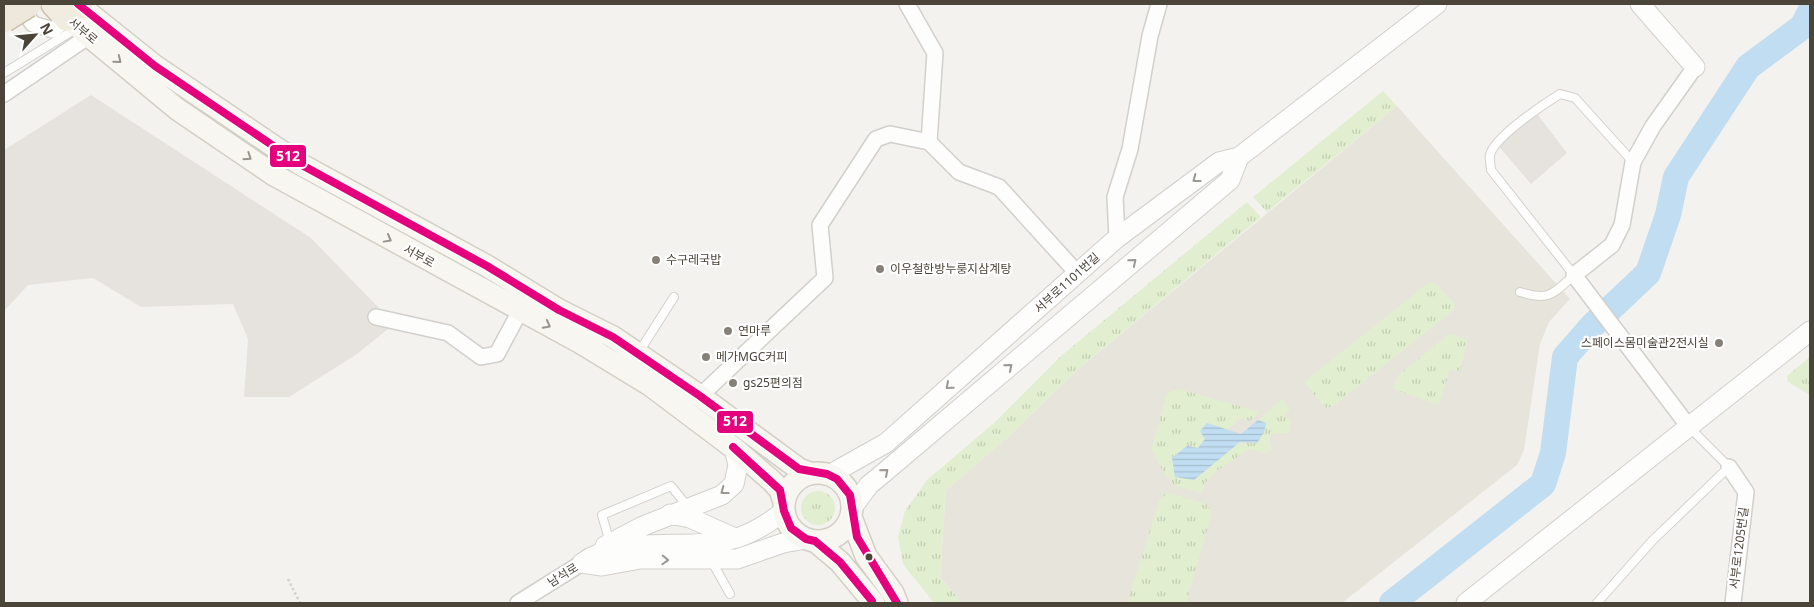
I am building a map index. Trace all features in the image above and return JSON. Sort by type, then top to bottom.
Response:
[{"type":"highway","points":[[4,19],[28,4]]},
{"type":"main road","name":"서부로","points":[[80,13],[177,109],[274,175],[581,343],[650,385],[734,448],[773,482],[780,490],[784,506]]},
{"type":"main road","name":"서부로","points":[[80,13],[300,164],[487,266],[558,310],[613,337],[700,396],[799,469],[820,474]]},
{"type":"main road","points":[[874,603],[840,562],[811,540],[791,528],[784,506],[792,485],[798,478],[820,474],[842,482],[848,490],[852,512],[866,556],[894,593],[897,603]]},
{"type":"main road","points":[[811,540],[833,538],[847,525],[852,512]]},
{"type":"street","points":[[18,4],[33,24],[53,30],[80,13]]},
{"type":"street","points":[[907,4],[935,53],[929,142]]},
{"type":"street","points":[[1117,238],[1115,197],[1130,149],[1150,36],[1160,4]]},
{"type":"street","points":[[852,512],[869,485],[1230,180],[1239,157],[1436,4]]},
{"type":"street","points":[[1640,4],[1694,68],[1653,126],[1634,162],[1622,225],[1612,245],[1574,275],[1689,427]]},
{"type":"street","points":[[4,94],[80,13]]},
{"type":"street","points":[[700,396],[825,278],[820,225],[876,139],[890,134],[929,142],[960,172],[999,187],[1078,274]]},
{"type":"street","name":"서부로1101번길","points":[[820,474],[886,443],[1117,238],[1219,162],[1239,157]]},
{"type":"street","points":[[376,317],[448,333],[481,356],[497,354],[520,311]]},
{"type":"street","points":[[1466,603],[1810,330]]},
{"type":"street","points":[[588,559],[610,543],[670,514],[722,495],[734,484],[738,465],[734,448]]},
{"type":"street","name":"서부로1205번길","points":[[1729,467],[1746,492],[1733,603]]},
{"type":"street","points":[[588,559],[623,548],[686,544],[736,538],[764,527],[784,506]]},
{"type":"street","points":[[670,514],[690,518],[736,538]]},
{"type":"street","points":[[588,559],[602,566],[640,559],[737,559],[783,543],[811,540]]},
{"type":"street","name":"남석로","points":[[518,603],[588,559]]},
{"type":"lane","points":[[4,73],[80,13]]},
{"type":"lane","points":[[1520,292],[1539,297],[1548,296],[1574,275],[1491,170],[1490,156],[1496,143],[1560,94],[1575,98],[1634,162]]},
{"type":"lane","points":[[638,354],[674,297]]},
{"type":"lane","points":[[1597,603],[1652,541],[1729,467],[1689,427]]},
{"type":"lane","points":[[610,543],[602,515],[671,486],[688,507]]},
{"type":"lane","points":[[712,560],[730,594]]},
{"type":"path","points":[[288,579],[300,603]]},
{"type":"shaded area","points":[[91,95],[311,238],[379,308],[388,329],[357,354],[289,397],[244,397],[248,339],[233,304],[141,307],[93,278],[28,285],[4,311],[4,150]]},
{"type":"shaded area","points":[[1397,106],[1570,299],[1549,322],[1540,344],[1524,450],[1517,465],[1342,603],[962,603],[940,577],[946,490],[1008,437],[1075,372]]},
{"type":"shaded area","points":[[1535,111],[1567,153],[1531,184],[1496,143]]},
{"type":"green space","points":[[1383,91],[1397,106],[1267,212],[1253,197]]},
{"type":"green space","points":[[1247,202],[1261,217],[1075,372],[1008,437],[946,490],[940,577],[962,603],[934,603],[903,564],[898,537],[905,511],[927,480],[994,423],[1061,356]]},
{"type":"green space","points":[[1434,282],[1455,304],[1454,310],[1333,406],[1325,408],[1304,382],[1427,284]]},
{"type":"green space","points":[[1449,334],[1468,339],[1460,371],[1450,369],[1439,405],[1393,389],[1397,376]]},
{"type":"green space","points":[[1810,357],[1810,395],[1788,382],[1787,376]]},
{"type":"green space","points":[[1179,389],[1260,412],[1250,421],[1241,418],[1227,430],[1207,424],[1205,439],[1198,448],[1187,446],[1172,458],[1191,481],[1240,442],[1257,443],[1260,441],[1263,422],[1258,420],[1282,399],[1290,409],[1285,415],[1291,422],[1289,433],[1273,433],[1269,438],[1272,450],[1267,453],[1249,449],[1211,475],[1204,484],[1201,493],[1174,485],[1161,468],[1151,449],[1166,397],[1169,392]]},
{"type":"green space","points":[[818,491],[825,492],[830,496],[834,501],[834,515],[830,520],[825,524],[818,525],[811,524],[806,520],[802,515],[801,508],[802,501],[806,496],[811,492]]},
{"type":"green space","points":[[1171,493],[1206,504],[1212,513],[1186,603],[1127,603],[1159,501],[1165,494]]},
{"type":"water","points":[[1258,420],[1266,423],[1264,432],[1257,443],[1240,442],[1194,480],[1175,477],[1172,458],[1187,446],[1198,448],[1205,439],[1200,431],[1207,423],[1241,434]]},
{"type":"waterway","points":[[1392,603],[1543,484],[1553,453],[1565,357],[1592,326],[1648,273],[1668,215],[1676,177],[1748,67],[1802,27],[1810,12]]},
{"type":"transit line","name":"512","points":[[78,4],[155,66],[300,164],[487,266],[559,310],[613,337],[700,396],[799,469],[827,474],[837,479],[850,495],[857,537],[897,603]]},
{"type":"transit line","name":"512","points":[[733,447],[780,490],[784,511],[791,528],[806,539],[815,541],[840,562],[872,601]]},
{"type":"place","name":"수구레국밥","points":[[656,260]]},
{"type":"place","name":"이우철한방누룽지삼계탕","points":[[880,269]]},
{"type":"place","name":"연마루","points":[[728,331]]},
{"type":"place","name":"스페이스몸미술관2전시실","points":[[1719,343]]},
{"type":"place","name":"메가MGC커피","points":[[706,357]]},
{"type":"place","name":"gs25편의점","points":[[733,383]]}]
